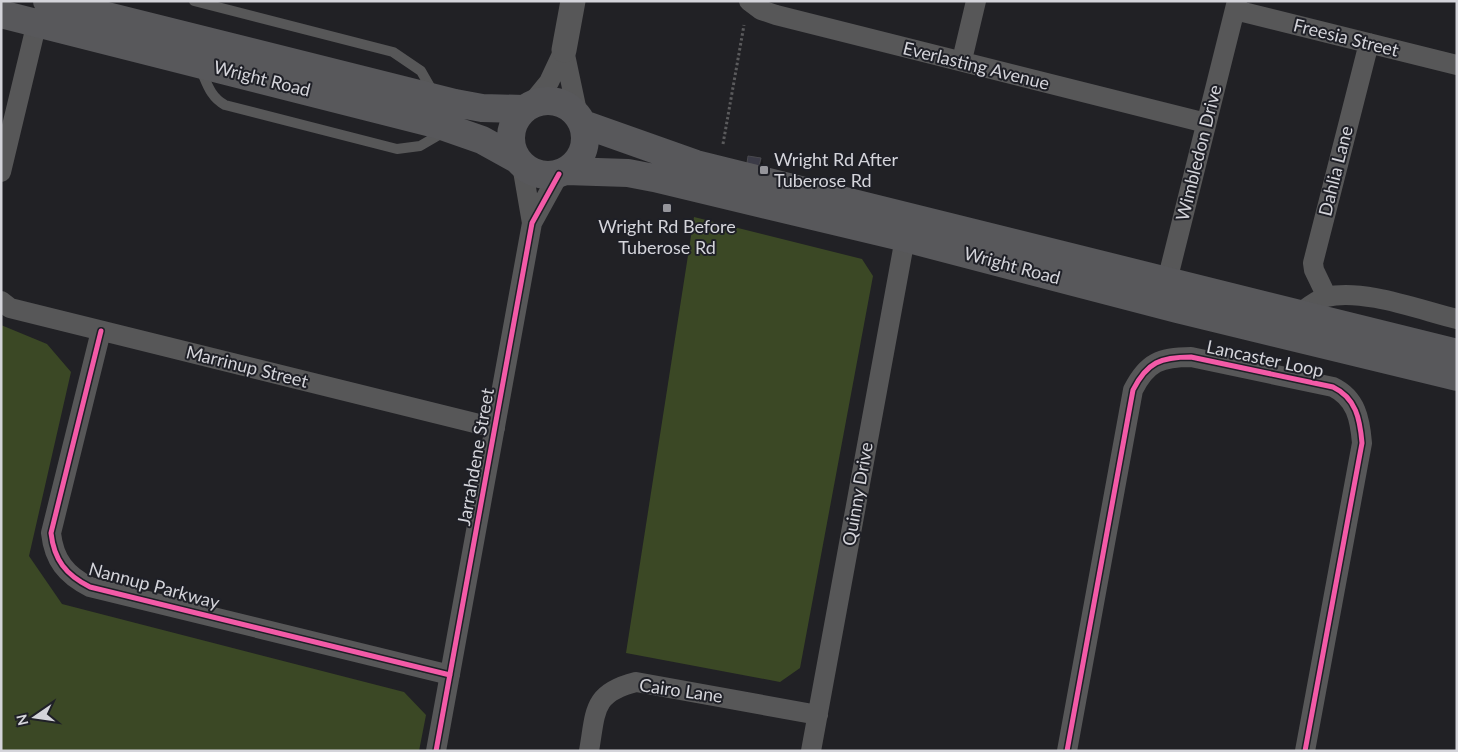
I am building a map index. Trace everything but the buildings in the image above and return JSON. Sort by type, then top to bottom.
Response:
[{"type":"main road","name":"Wright Road","points":[[42,8],[198,63],[450,128],[482,140],[520,162]]},
{"type":"main road","name":"Wright Road","points":[[1,14],[42,8],[482,108],[527,107]]},
{"type":"main road","points":[[548,100],[557,101],[572,109],[581,120],[585,145],[575,164],[562,172],[539,174],[520,162],[513,150],[511,133],[517,117],[527,107],[548,100]]},
{"type":"main road","name":"Wright Road","points":[[581,120],[696,164],[1164,293],[1457,377]]},
{"type":"main road","name":"Wright Road","points":[[562,172],[628,173],[654,178],[905,238],[1164,293],[1300,313],[1457,353]]},
{"type":"street","points":[[527,107],[549,82],[564,50],[573,1]]},
{"type":"street","name":"Everlasting Avenue","points":[[749,1],[760,10],[776,16],[962,60],[1206,123]]},
{"type":"street","points":[[962,60],[976,1]]},
{"type":"street","name":"Freesia Street","points":[[1236,6],[1457,65]]},
{"type":"street","name":"Wimbledon Drive","points":[[1164,293],[1236,6]]},
{"type":"street","points":[[1,172],[42,8]]},
{"type":"street","name":"Dahlia Lane","points":[[1327,297],[1314,270],[1313,263],[1369,43]]},
{"type":"street","points":[[564,50],[581,120]]},
{"type":"street","name":"Jarrahdene Street","points":[[520,162],[532,223]]},
{"type":"street","name":"Jarrahdene Street","points":[[436,751],[532,223],[562,172]]},
{"type":"street","name":"Quinny Drive","points":[[811,751],[905,238]]},
{"type":"street","points":[[1300,313],[1316,301],[1327,297],[1348,295],[1370,298],[1457,319]]},
{"type":"street","name":"Marrinup Street","points":[[1,301],[10,308],[495,428]]},
{"type":"street","name":"Nannup Parkway","points":[[101,331],[51,533],[53,549],[58,561],[66,572],[90,587],[450,676]]},
{"type":"street","name":"Lancaster Loop","points":[[1067,751],[1133,390],[1140,376],[1150,366],[1174,357],[1191,357],[1333,387],[1349,398],[1356,410],[1362,443],[1305,751]]},
{"type":"street","name":"Cairo Lane","points":[[588,751],[596,707],[606,695],[618,687],[636,682],[818,714]]},
{"type":"lane","points":[[194,1],[393,52],[422,71],[436,98]]},
{"type":"path","points":[[723,144],[745,23]]},
{"type":"green space","points":[[694,217],[862,259],[873,276],[800,668],[780,682],[626,653]]},
{"type":"green space","points":[[1,325],[47,344],[71,372],[29,556],[62,604],[404,692],[426,715],[419,751],[1,750]]},
{"type":"cycle path","points":[[436,751],[532,223],[559,174]]},
{"type":"cycle path","points":[[101,331],[51,533],[58,559],[68,572],[90,587],[450,675]]},
{"type":"cycle path","points":[[1067,751],[1133,390],[1150,367],[1163,360],[1180,357],[1191,357],[1333,387],[1352,403],[1358,418],[1362,443],[1305,751]]},
{"type":"place","name":"Wright Rd After Tuberose Rd","points":[[764,170]]},
{"type":"place","name":"Wright Rd Before Tuberose Rd","points":[[667,208]]}]
